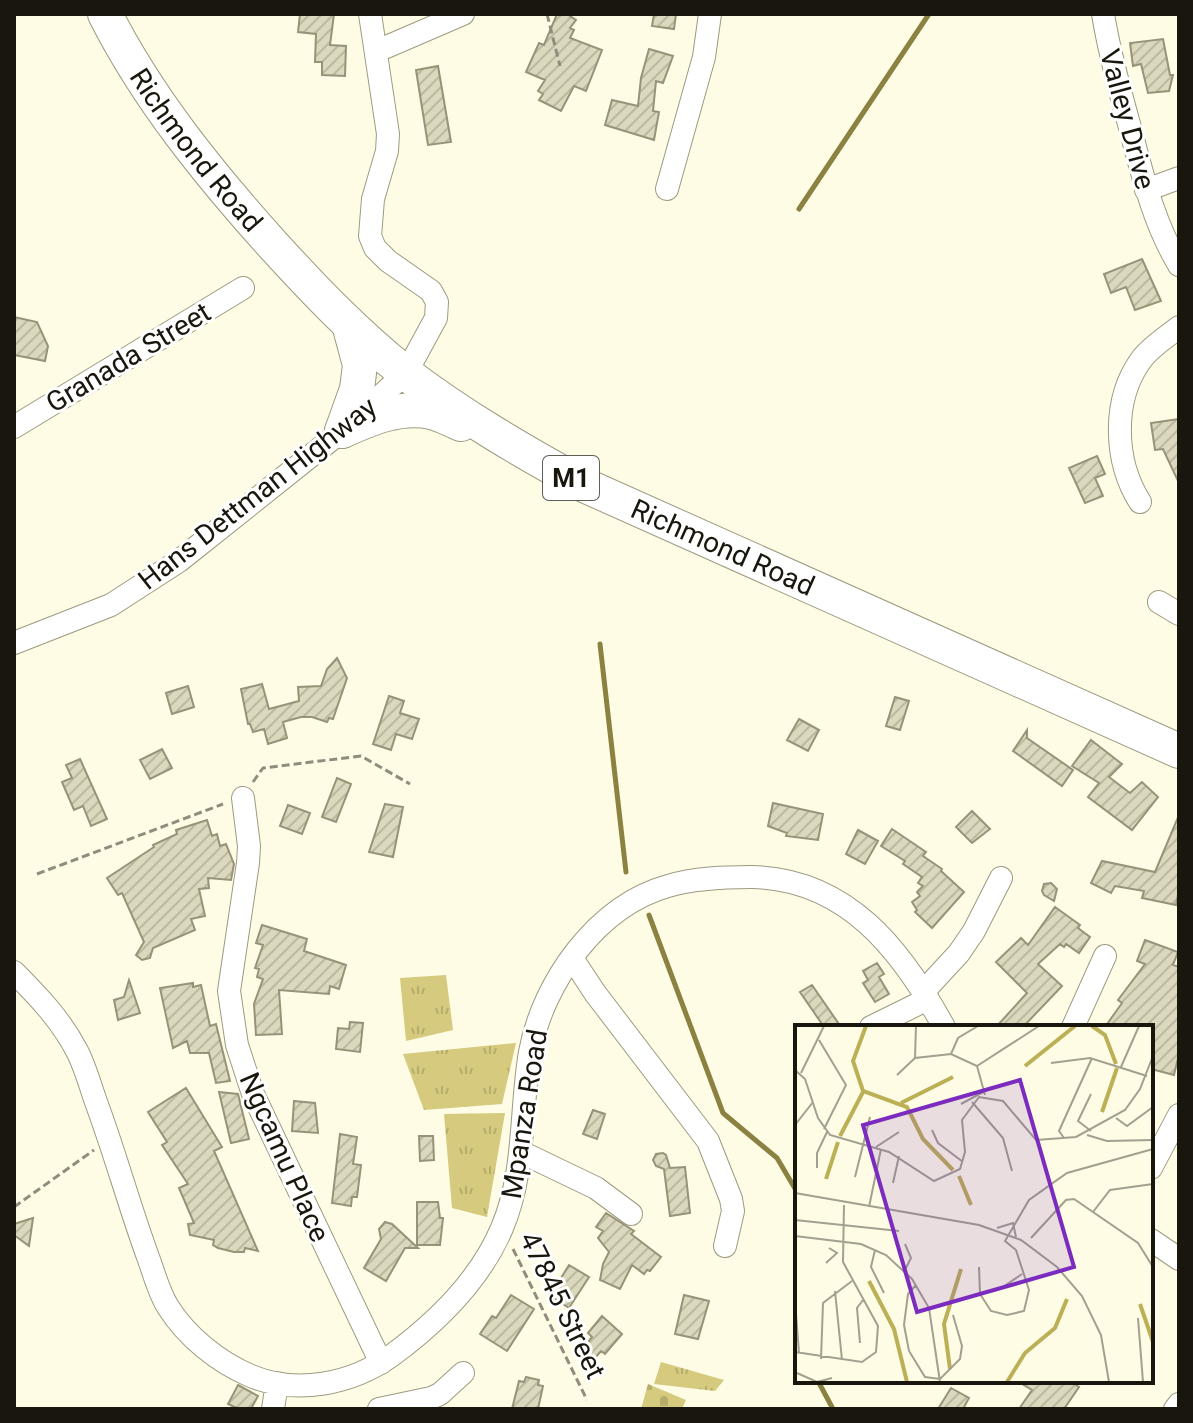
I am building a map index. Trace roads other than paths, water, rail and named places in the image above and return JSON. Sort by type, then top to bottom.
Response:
[{"type":"highway","name":"Richmond Road","points":[[105,14],[170,120],[235,202],[317,293],[406,373],[517,448],[584,485],[1179,751]]},
{"type":"highway","points":[[342,431],[357,389],[360,365],[348,323]]},
{"type":"highway","points":[[342,431],[389,413],[431,412],[517,448]]},
{"type":"street","points":[[370,14],[377,51],[463,14]]},
{"type":"street","points":[[667,189],[704,57],[710,14]]},
{"type":"street","name":"Valley Drive","points":[[1103,14],[1107,41],[1146,190],[1162,238],[1179,265]]},
{"type":"street","name":"Hans Dettman Highway","points":[[14,643],[111,605],[179,561],[342,431],[406,373],[436,318],[437,302],[431,291],[388,261],[375,248],[370,236],[373,199],[387,151],[388,134],[377,51]]},
{"type":"street","points":[[1146,190],[1179,178]]},
{"type":"street","name":"Granada Street","points":[[14,427],[243,288]]},
{"type":"street","points":[[1140,502],[1130,486],[1121,452],[1121,419],[1127,389],[1143,356],[1179,327]]},
{"type":"street","points":[[1159,602],[1179,614]]},
{"type":"street","name":"Ngcamu Place","points":[[243,798],[248,863],[229,991],[237,1045],[253,1094],[381,1363]]},
{"type":"street","name":"Mpanza Road","points":[[14,972],[46,1005],[79,1053],[166,1305],[194,1340],[225,1363],[252,1376],[277,1383],[328,1384],[351,1378],[381,1363],[417,1337],[462,1291],[487,1258],[502,1228],[513,1194],[521,1152],[525,1089],[535,1028],[561,973],[606,919],[665,886],[716,877],[764,877],[813,889],[844,904],[878,931],[926,995],[943,1025]]},
{"type":"street","points":[[874,1025],[926,995],[974,931],[1001,878]]},
{"type":"street","points":[[1074,1025],[1105,956]]},
{"type":"street","points":[[572,958],[595,993],[708,1141],[733,1211],[725,1246]]},
{"type":"street","points":[[1153,1164],[1179,1115]]},
{"type":"street","points":[[521,1152],[596,1188],[631,1214]]},
{"type":"street","points":[[1153,1241],[1179,1259]]},
{"type":"street","points":[[379,1409],[431,1398],[463,1373]]},
{"type":"street","points":[[273,1409],[277,1383]]},
{"type":"street","points":[[1175,1409],[1179,1404]]},
{"type":"waterway","points":[[799,209],[929,14]]},
{"type":"waterway","points":[[600,644],[626,872]]},
{"type":"waterway","points":[[649,915],[723,1113],[777,1158],[795,1189]]},
{"type":"waterway","points":[[819,1383],[833,1409]]}]
